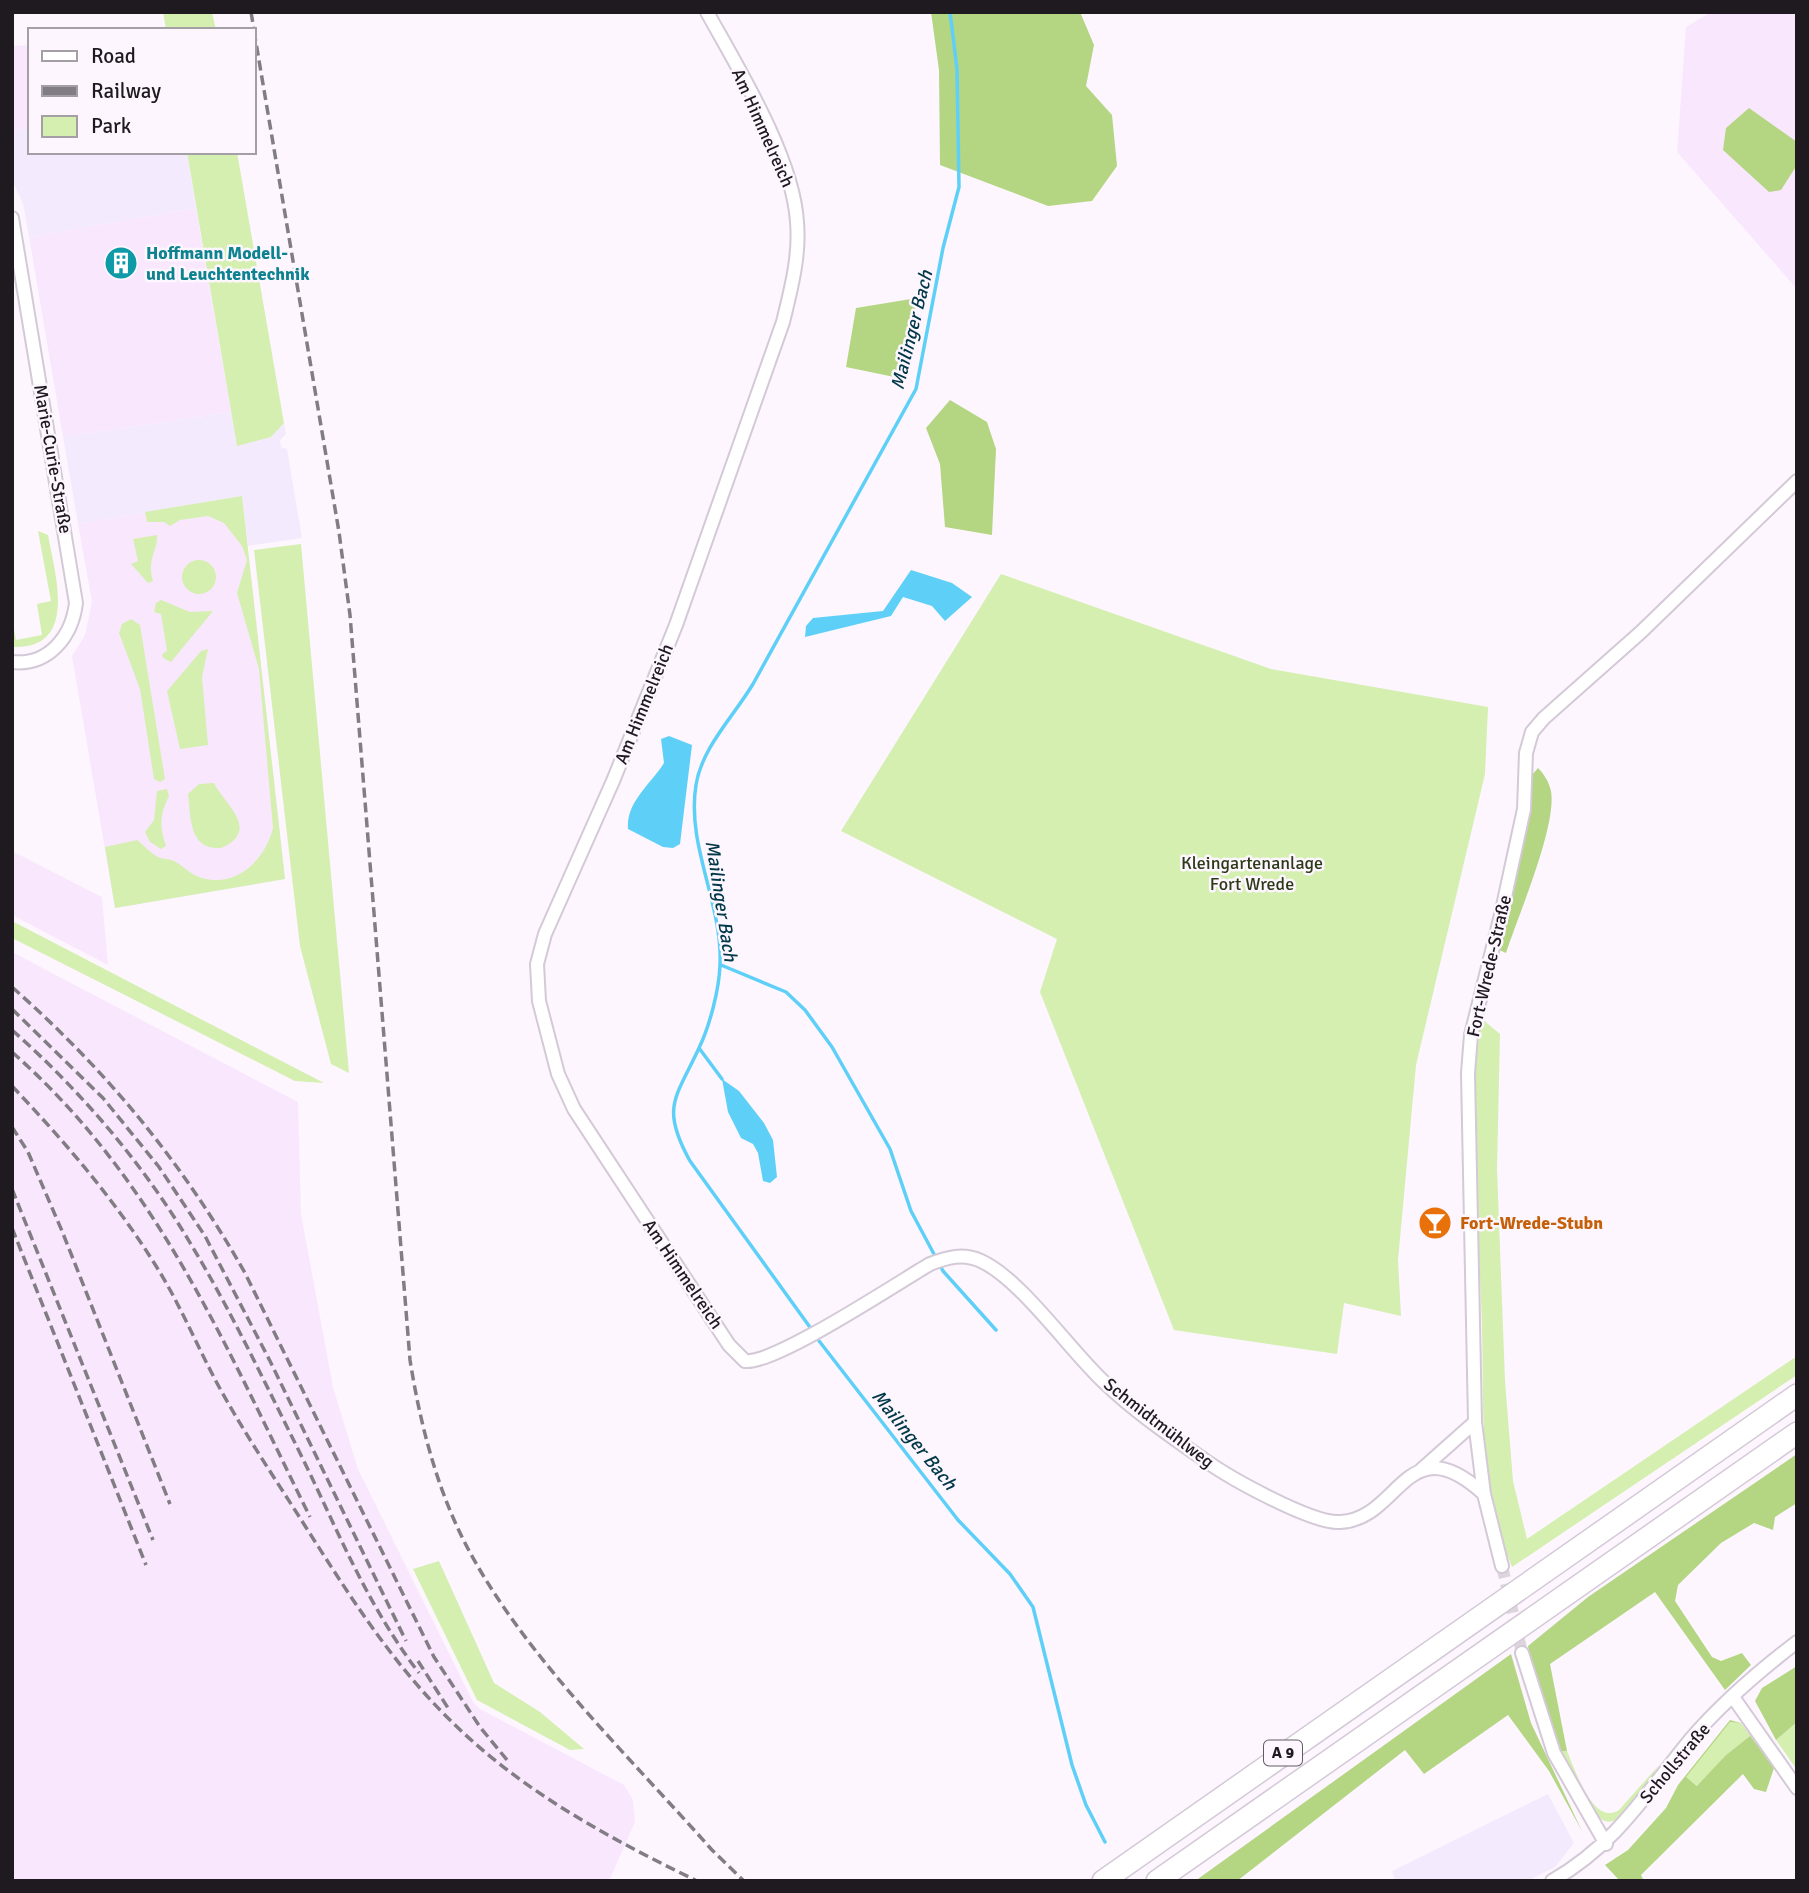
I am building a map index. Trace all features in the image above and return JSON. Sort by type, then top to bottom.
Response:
[{"type":"highway","name":"A 9","points":[[1103,1881],[1797,1395]]},
{"type":"highway","name":"A 9","points":[[1157,1881],[1797,1433]]},
{"type":"street","name":"Am Himmelreich","points":[[707,12],[748,88],[786,172],[797,220],[794,275],[783,322],[676,625],[613,781],[545,934],[537,964],[547,1038],[574,1110],[729,1345],[745,1361]]},
{"type":"street","name":"Marie-Curie-Straße","points":[[12,218],[76,603],[70,629],[58,646],[33,661],[12,662]]},
{"type":"street","name":"Fort-Wrede-Straße","points":[[1502,1566],[1484,1494],[1475,1422],[1468,1073],[1471,1035],[1524,809],[1528,742],[1544,718],[1603,668],[1797,481]]},
{"type":"street","name":"Schmidtmühlweg","points":[[745,1361],[759,1361],[807,1336],[930,1264],[946,1257],[968,1257],[990,1266],[1041,1314],[1105,1384],[1182,1444],[1212,1465],[1308,1515],[1329,1522],[1354,1519],[1421,1469],[1475,1422]]},
{"type":"street","points":[[1421,1469],[1446,1469],[1458,1473],[1484,1494]]},
{"type":"street","name":"Schollstraße","points":[[1552,1881],[1606,1844],[1691,1739],[1733,1697],[1797,1642]]},
{"type":"street","points":[[1522,1653],[1554,1754],[1606,1844]]},
{"type":"street","points":[[1733,1697],[1797,1788]]},
{"type":"shaded area","points":[[1711,12],[1797,12],[1797,289],[1677,152],[1686,27]]},
{"type":"shaded area","points":[[28,45],[28,128],[16,130],[12,162],[12,46]]},
{"type":"shaded area","points":[[28,128],[28,154],[187,154],[196,208],[29,237],[23,204],[12,180],[16,130]]},
{"type":"shaded area","points":[[196,208],[231,412],[63,437],[29,237]]},
{"type":"shaded area","points":[[231,412],[237,445],[284,423],[286,434],[280,440],[281,447],[287,449],[302,538],[248,546],[242,496],[78,524],[63,437]]},
{"type":"shaded area","points":[[242,496],[285,879],[115,908],[72,656],[85,635],[92,602],[78,524]]},
{"type":"shaded area","points":[[12,851],[102,897],[108,965],[12,915]]},
{"type":"shaded area","points":[[12,952],[298,1102],[301,1214],[333,1387],[358,1469],[473,1702],[480,1709],[624,1785],[633,1800],[635,1822],[609,1881],[12,1881]]},
{"type":"shaded area","points":[[1548,1794],[1574,1843],[1555,1867],[1528,1881],[1395,1881],[1392,1871]]},
{"type":"green space","points":[[163,12],[212,12],[216,28],[166,28]]},
{"type":"green space","points":[[931,12],[1080,12],[1094,45],[1086,86],[1112,115],[1117,166],[1092,201],[1048,206],[940,165],[939,70]]},
{"type":"green space","points":[[1749,108],[1797,142],[1797,165],[1781,190],[1769,192],[1723,150],[1726,128]]},
{"type":"green space","points":[[187,154],[237,154],[284,423],[271,437],[237,446]]},
{"type":"green space","points":[[917,298],[904,379],[846,367],[856,308]]},
{"type":"green space","points":[[950,400],[987,422],[996,449],[992,535],[945,527],[940,464],[926,428]]},
{"type":"green space","points":[[242,496],[285,879],[115,908],[105,847],[137,840],[155,855],[174,861],[198,877],[227,879],[248,869],[256,861],[273,828],[259,669],[237,593],[247,560],[242,546],[224,523],[208,516],[180,520],[170,526],[164,522],[147,522],[145,512]]},
{"type":"green space","points":[[38,531],[48,535],[55,569],[58,607],[55,623],[47,636],[33,645],[12,647],[12,619],[16,640],[42,635],[37,604],[51,601]]},
{"type":"green space","points":[[157,535],[151,567],[153,581],[148,583],[131,564],[138,561],[133,539]]},
{"type":"green space","points":[[301,544],[349,1073],[331,1064],[300,946],[254,550]]},
{"type":"green space","points":[[199,560],[211,565],[216,577],[211,589],[199,594],[187,589],[182,577],[187,565]]},
{"type":"green space","name":"Kleingartenanlage Fort Wrede","points":[[1001,574],[1271,669],[1488,707],[1485,774],[1416,1065],[1398,1260],[1401,1316],[1344,1303],[1337,1354],[1174,1330],[1040,992],[1057,939],[841,831]]},
{"type":"green space","points":[[161,600],[190,612],[213,611],[171,662],[163,658],[162,654],[167,651],[161,614],[154,612],[156,603]]},
{"type":"green space","points":[[131,619],[140,625],[165,779],[160,782],[154,779],[140,689],[119,633],[122,624]]},
{"type":"green space","points":[[208,649],[202,677],[208,745],[180,749],[167,691],[201,651]]},
{"type":"green space","points":[[1538,768],[1551,791],[1548,826],[1543,848],[1506,953],[1497,949],[1528,826],[1531,776]]},
{"type":"green space","points":[[214,783],[237,817],[239,825],[239,833],[233,841],[221,848],[203,844],[197,838],[190,813],[188,794],[199,784]]},
{"type":"green space","points":[[167,789],[169,796],[162,820],[166,846],[161,849],[150,842],[145,832],[154,820],[157,791]]},
{"type":"green space","points":[[12,921],[324,1083],[295,1081],[12,938]]},
{"type":"green space","points":[[1482,1019],[1500,1034],[1497,1169],[1505,1381],[1513,1481],[1527,1539],[1797,1356],[1797,1375],[1512,1567],[1492,1500],[1484,1435],[1473,1124]]},
{"type":"green space","points":[[1797,1454],[1797,1503],[1775,1517],[1773,1530],[1754,1523],[1721,1543],[1678,1585],[1675,1601],[1712,1657],[1721,1661],[1742,1653],[1751,1665],[1725,1690],[1655,1592],[1550,1664],[1567,1751],[1558,1751],[1532,1673],[1528,1646],[1588,1597]]},
{"type":"green space","points":[[439,1561],[494,1683],[540,1712],[584,1749],[570,1750],[477,1700],[413,1569]]},
{"type":"green space","points":[[1511,1654],[1531,1723],[1582,1831],[1549,1771],[1508,1715],[1424,1774],[1405,1750],[1237,1881],[1195,1881]]},
{"type":"green space","points":[[1797,1666],[1797,1722],[1776,1740],[1755,1701],[1762,1688]]},
{"type":"green space","points":[[1730,1720],[1741,1723],[1774,1768],[1766,1792],[1754,1789],[1743,1774],[1641,1875],[1644,1881],[1620,1881],[1605,1865],[1628,1850],[1666,1808],[1678,1785]],"holes":[[[1730,1722],[1741,1723],[1750,1736],[1726,1755],[1697,1786],[1686,1777]]]},
{"type":"green space","points":[[1730,1722],[1741,1723],[1750,1736],[1726,1755],[1698,1786],[1685,1777]]},
{"type":"green space","points":[[1797,1722],[1797,1770],[1776,1740]]},
{"type":"green space","points":[[1558,1751],[1567,1751],[1593,1804],[1610,1813],[1619,1810],[1659,1765],[1625,1812],[1613,1821],[1605,1821],[1589,1807]]},
{"type":"water","points":[[911,570],[952,583],[972,597],[945,621],[932,606],[903,597],[891,616],[805,637],[806,626],[813,618],[883,611]]},
{"type":"water","points":[[669,736],[692,745],[680,844],[673,848],[663,847],[628,829],[628,819],[635,802],[664,763],[661,739]]},
{"type":"water","points":[[722,1079],[739,1091],[764,1123],[773,1140],[777,1177],[770,1183],[763,1181],[758,1153],[753,1144],[741,1138],[728,1112]]},
{"type":"waterway","name":"Mailinger Bach","points":[[812,1330],[690,1161],[676,1128],[674,1115],[678,1091],[707,1029],[716,996],[720,965],[716,920],[696,830],[696,785],[699,771],[712,745],[753,684],[916,389],[943,248],[959,187],[957,69],[950,12]]},
{"type":"waterway","points":[[721,965],[786,992],[805,1010],[832,1047],[890,1149],[911,1211],[943,1271],[996,1330]]},
{"type":"waterway","points":[[699,1048],[722,1079]]},
{"type":"waterway","name":"Mailinger Bach","points":[[816,1337],[958,1520],[1010,1574],[1033,1607],[1072,1765],[1086,1805],[1105,1842]]},
{"type":"tunnel","points":[[1502,1566],[1522,1653]]},
{"type":"railway","points":[[251,12],[254,28]]},
{"type":"railway","points":[[256,43],[339,532],[350,615],[410,1360],[424,1431],[437,1477],[465,1543],[516,1625],[612,1741],[744,1881]]},
{"type":"railway","points":[[12,987],[80,1052],[141,1120],[196,1193],[221,1232],[245,1273],[434,1657],[480,1727],[507,1760]]},
{"type":"railway","points":[[12,1009],[103,1098],[159,1167],[205,1236],[270,1361],[406,1641]]},
{"type":"railway","points":[[12,1030],[63,1079],[111,1131],[174,1216],[247,1346],[367,1592],[419,1673]]},
{"type":"railway","points":[[12,1052],[63,1102],[108,1155],[148,1211],[217,1329],[310,1517]]},
{"type":"railway","points":[[12,1086],[51,1128],[124,1218],[173,1295],[218,1385],[248,1436],[352,1598],[407,1673],[477,1746],[536,1791],[631,1848],[697,1881]]},
{"type":"railway","points":[[12,1127],[28,1152],[62,1231],[170,1504]]},
{"type":"railway","points":[[12,1189],[153,1540]]},
{"type":"railway","points":[[12,1228],[146,1565]]},
{"type":"railway","points":[[418,1661],[448,1708]]},
{"type":"place","name":"Hoffmann Modell- und Leuchtentechnik","points":[[121,263]]},
{"type":"place","name":"Fort-Wrede-Stubn","points":[[1435,1223]]}]
